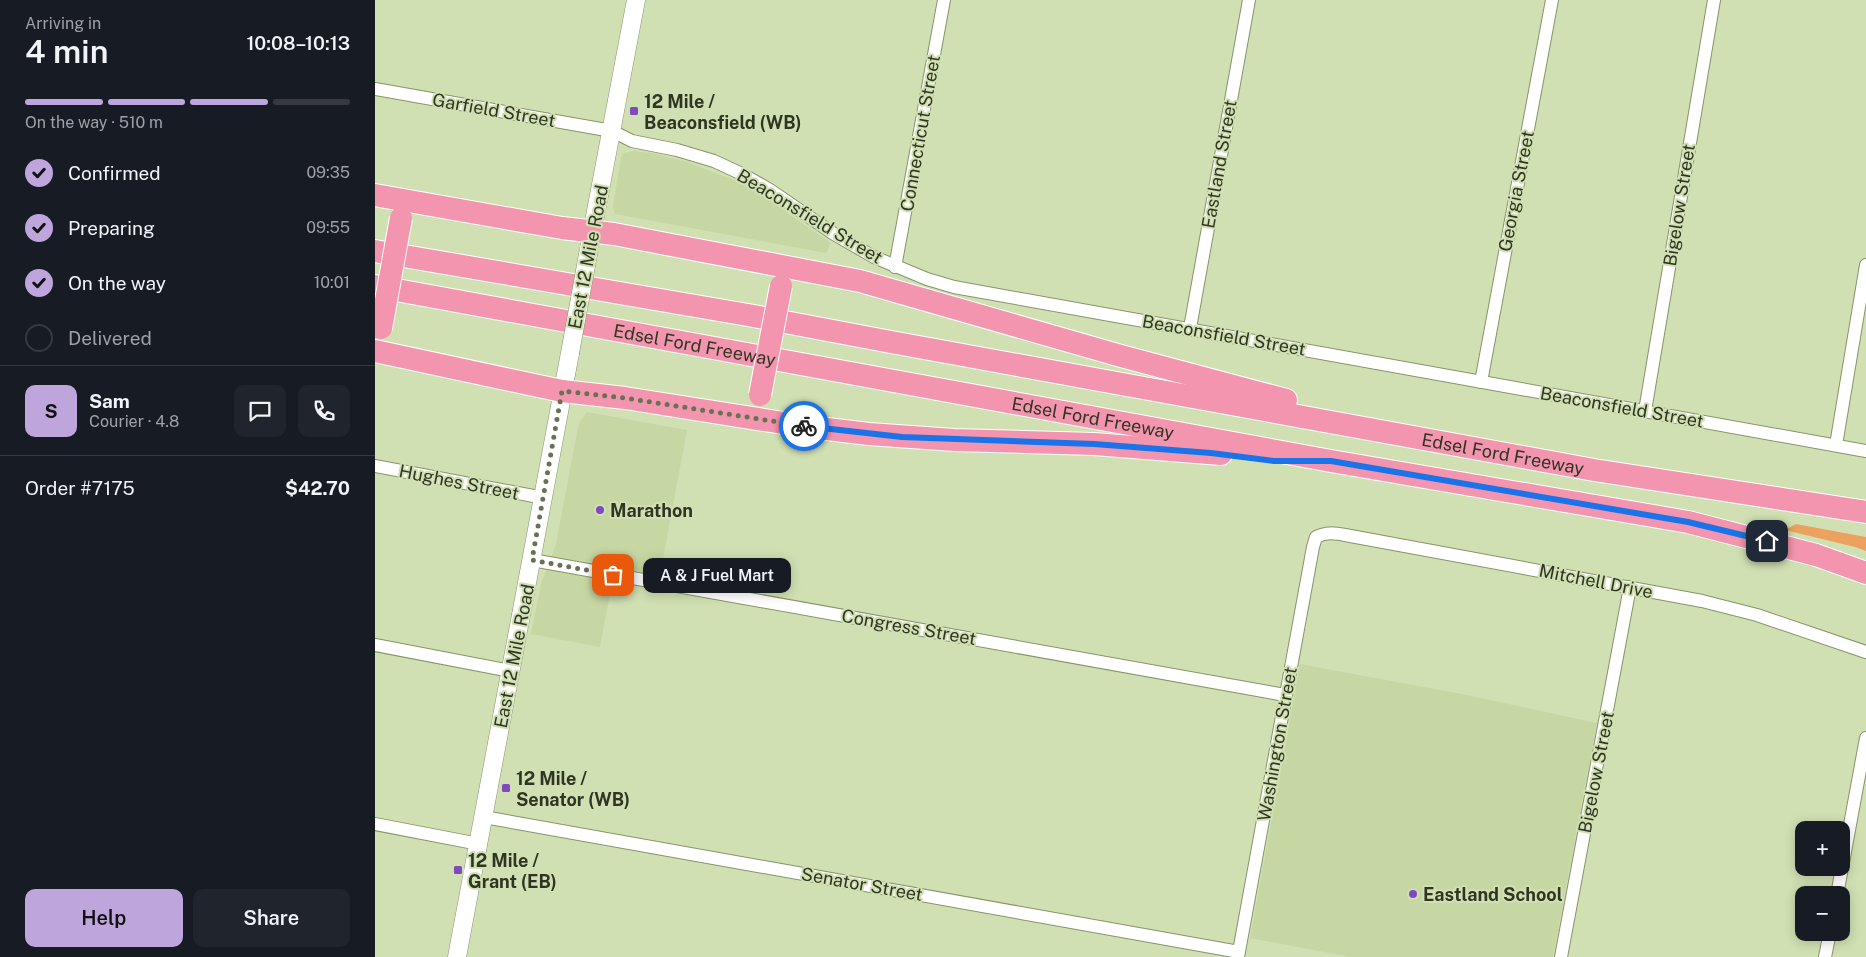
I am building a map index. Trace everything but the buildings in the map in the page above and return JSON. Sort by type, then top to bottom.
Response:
[{"type":"highway","points":[[375,195],[562,228],[591,240],[771,263],[883,287],[1112,354],[1250,391],[1297,402],[1469,435],[1594,470]]},
{"type":"highway","points":[[420,203],[408,208],[401,218],[381,328],[384,353],[562,391],[625,398],[810,427],[902,437],[1094,444],[1211,453],[1274,461],[1331,461]]},
{"type":"highway","name":"Edsel Ford Freeway","points":[[375,251],[748,315],[1594,470],[1866,512]]},
{"type":"highway","points":[[742,417],[754,409],[761,395],[781,286],[779,274],[771,263]]},
{"type":"highway","name":"Edsel Ford Freeway","points":[[375,286],[1331,461],[1688,522],[1816,555],[1866,573]]},
{"type":"main road","name":"East 12 Mile Road","points":[[457,957],[636,0]]},
{"type":"street","name":"Connecticut Street","points":[[895,266],[944,0]]},
{"type":"street","name":"Eastland Street","points":[[1189,328],[1249,0]]},
{"type":"street","name":"Georgia Street","points":[[1481,382],[1552,0]]},
{"type":"street","name":"Bigelow Street","points":[[1645,411],[1714,0]]},
{"type":"street","name":"Garfield Street","points":[[375,89],[612,131]]},
{"type":"street","name":"Beaconsfield Street","points":[[612,131],[632,141],[677,150],[714,161],[743,174],[770,190],[834,234],[874,257],[927,279],[954,286],[1866,451]]},
{"type":"street","points":[[1836,445],[1866,265]]},
{"type":"street","name":"Hughes Street","points":[[375,466],[544,498]]},
{"type":"street","name":"Mitchell Drive","points":[[1321,534],[1329,532],[1702,601],[1757,615],[1866,652]]},
{"type":"street","name":"Washington Street","points":[[1239,954],[1313,547],[1316,537],[1321,534]]},
{"type":"street","name":"Congress Street","points":[[532,560],[1285,695]]},
{"type":"street","name":"Bigelow Street","points":[[1561,957],[1629,586]]},
{"type":"street","points":[[375,645],[511,671]]},
{"type":"street","points":[[1839,886],[1866,738]]},
{"type":"street","name":"Senator Street","points":[[484,817],[1239,954]]},
{"type":"street","points":[[375,824],[479,844]]},
{"type":"street","points":[[1825,957],[1828,941]]},
{"type":"shaded area","points":[[633,151],[652,153],[687,162],[744,184],[831,243],[826,253],[615,214],[613,206],[621,158],[623,153]]},
{"type":"shaded area","points":[[587,412],[687,430],[660,575],[615,567],[600,647],[531,634],[541,584],[556,544],[578,427]]},
{"type":"shaded area","points":[[1796,524],[1866,537],[1866,551],[1785,530]]},
{"type":"shaded area","points":[[1300,664],[1467,695],[1597,723],[1553,957],[1350,957],[1250,938]]},
{"type":"way so far","points":[[613,575],[532,560],[562,391],[625,398],[804,426]]},
{"type":"place","name":"12 Mile / Beaconsfield (WB)","points":[[634,111]]},
{"type":"place","name":"Marathon","points":[[600,510]]},
{"type":"place","name":"A & J Fuel Mart","points":[[613,575]]},
{"type":"place","name":"12 Mile / Senator (WB)","points":[[506,788]]},
{"type":"place","name":"12 Mile / Grant (EB)","points":[[458,870]]},
{"type":"place","name":"Eastland School","points":[[1413,894]]},
{"type":"route","points":[[804,426],[902,437],[1094,444],[1211,453],[1274,461],[1331,461],[1688,522],[1767,541]]}]
